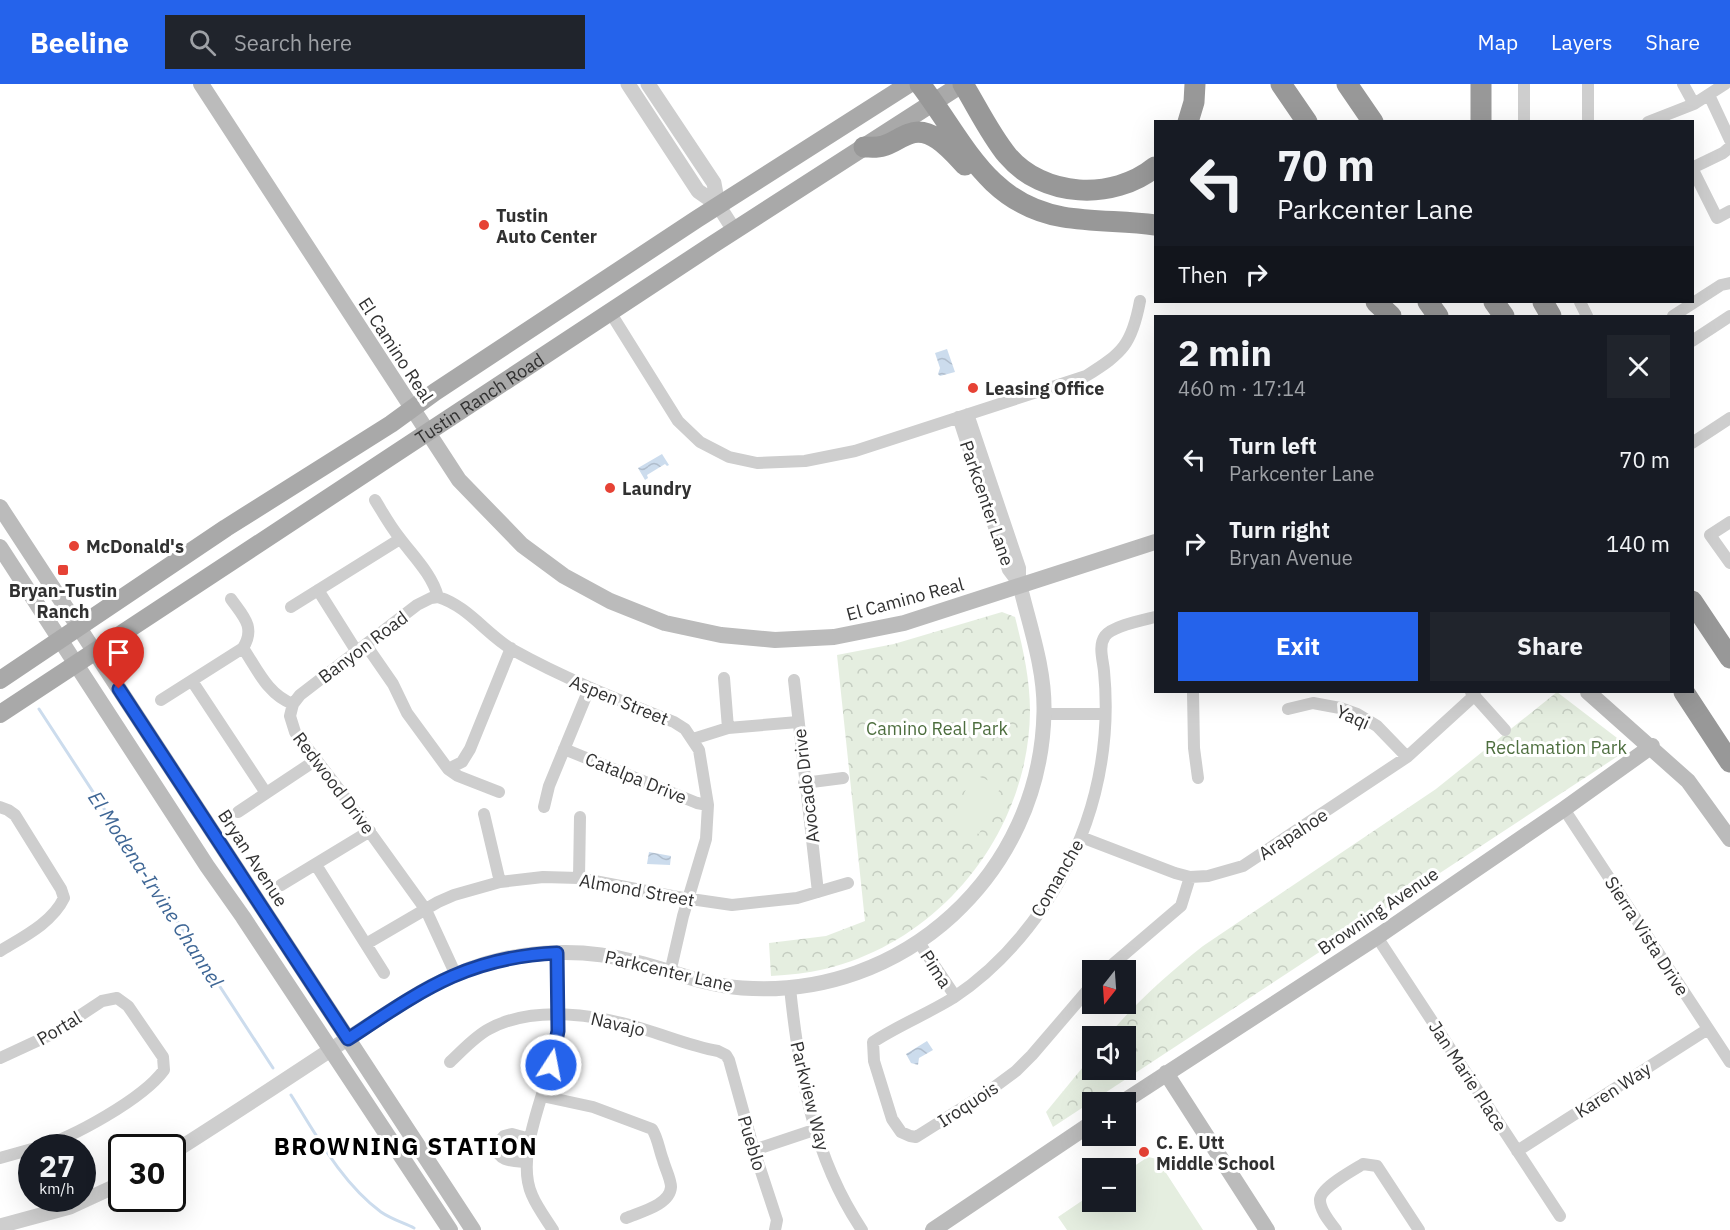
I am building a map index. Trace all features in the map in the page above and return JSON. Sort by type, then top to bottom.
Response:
[{"type":"highway","points":[[920,84],[979,167],[1008,196]]},
{"type":"highway","points":[[962,84],[1008,156],[1031,175],[1044,181],[1079,190],[1102,190],[1122,186],[1154,168]]},
{"type":"highway","points":[[1189,120],[1194,102],[1195,84]]},
{"type":"highway","points":[[1281,84],[1306,120]]},
{"type":"highway","points":[[1347,84],[1372,120]]},
{"type":"highway","points":[[1481,84],[1481,120]]},
{"type":"highway","points":[[864,147],[882,146],[911,133],[920,132],[947,146],[989,187],[1027,207],[1058,216],[1154,225]]},
{"type":"highway","points":[[1377,303],[1390,315]]},
{"type":"highway","points":[[1694,604],[1730,658]]},
{"type":"highway","points":[[1685,693],[1730,762]]},
{"type":"main road","name":"El Camino Real","points":[[201,84],[459,480],[483,507],[542,562],[610,601],[641,615],[675,626],[744,638],[804,640],[834,637],[904,623],[1154,542]]},
{"type":"main road","name":"Tustin Ranch Road","points":[[0,680],[226,528],[411,409],[718,205],[909,84]]},
{"type":"main road","name":"Tustin Ranch Road","points":[[0,714],[734,230],[962,84]]},
{"type":"main road","name":"Bryan Avenue","points":[[0,507],[473,1230]]},
{"type":"main road","points":[[0,547],[207,866],[450,1230]]},
{"type":"main road","points":[[1589,693],[1688,781],[1730,839]]},
{"type":"main road","name":"Browning Avenue","points":[[1136,1093],[1377,937],[1652,747]]},
{"type":"main road","points":[[1166,1073],[1268,1230]]},
{"type":"main road","points":[[933,1230],[1082,1130]]},
{"type":"street","points":[[628,84],[699,194],[718,205]]},
{"type":"street","points":[[648,84],[714,183],[718,205],[734,230]]},
{"type":"street","points":[[1524,84],[1524,120]]},
{"type":"street","points":[[1588,84],[1588,120]]},
{"type":"street","points":[[1683,84],[1694,104]]},
{"type":"street","points":[[1653,120],[1694,104],[1725,84]]},
{"type":"street","points":[[1709,95],[1730,140]]},
{"type":"street","points":[[1694,167],[1723,153],[1730,147]]},
{"type":"street","points":[[1694,172],[1717,218],[1730,211]]},
{"type":"street","points":[[1694,302],[1721,285],[1730,283]]},
{"type":"street","name":"Parkcenter Lane","points":[[610,312],[678,421],[700,442],[729,457],[757,463],[820,458],[855,451],[1086,376],[1114,359],[1135,328],[1140,301]]},
{"type":"street","points":[[1675,315],[1693,303]]},
{"type":"street","points":[[1694,340],[1730,316]]},
{"type":"street","name":"Parkcenter Lane","points":[[186,1144],[427,987],[455,973],[501,959],[557,953],[584,953],[640,962],[695,980],[740,988],[790,988],[831,980],[863,970],[886,960],[944,924],[973,895],[1008,846],[1034,785],[1041,750],[1044,714],[1040,669],[1020,586],[1008,570],[963,416]]},
{"type":"street","points":[[1694,442],[1730,418]]},
{"type":"street","points":[[375,500],[435,586],[438,597]]},
{"type":"street","points":[[1730,522],[1710,535],[1730,563]]},
{"type":"street","points":[[291,607],[400,538]]},
{"type":"street","points":[[318,590],[361,649],[393,684],[407,713],[448,769],[458,776],[499,792]]},
{"type":"street","name":"Aspen Street","points":[[438,597],[457,606],[511,648],[589,689],[674,722],[685,729],[693,739]]},
{"type":"street","name":"Banyon Road","points":[[293,705],[300,695],[417,605],[438,597]]},
{"type":"street","points":[[161,700],[243,648],[250,632],[247,623],[231,599]]},
{"type":"street","name":"Comanche","points":[[873,1042],[955,996],[998,960],[1040,911],[1081,837],[1095,793],[1106,714],[1101,646],[1105,636],[1116,628],[1154,616]]},
{"type":"street","name":"Redwood Drive","points":[[243,648],[269,688],[283,701],[293,705],[290,716],[291,725],[426,910],[455,973]]},
{"type":"street","points":[[448,769],[462,762],[470,749],[511,648]]},
{"type":"street","points":[[724,678],[728,728]]},
{"type":"street","points":[[192,681],[266,793]]},
{"type":"street","name":"Avocado Drive","points":[[794,681],[818,892]]},
{"type":"street","points":[[544,807],[549,786],[589,689]]},
{"type":"street","points":[[1193,693],[1194,748],[1198,778]]},
{"type":"street","points":[[1473,693],[1505,730]]},
{"type":"street","name":"Arapahoe","points":[[1081,837],[1190,877],[1208,876],[1243,866],[1407,757],[1473,693]]},
{"type":"street","name":"Yaqi","points":[[1288,708],[1313,704],[1340,708],[1357,714],[1377,726],[1407,757]]},
{"type":"street","points":[[1044,714],[1106,714]]},
{"type":"street","points":[[670,973],[688,899],[706,839],[708,805],[702,759],[693,739],[728,728],[798,722]]},
{"type":"street","name":"Catalpa Drive","points":[[564,749],[697,803],[708,805]]},
{"type":"street","points":[[238,812],[316,760]]},
{"type":"street","points":[[804,783],[843,778]]},
{"type":"street","points":[[0,951],[32,931],[59,910],[64,898],[61,889],[15,815],[1,807]]},
{"type":"street","name":"Sierra Vista Drive","points":[[1564,809],[1730,1062]]},
{"type":"street","points":[[484,814],[500,882]]},
{"type":"street","points":[[579,878],[580,817]]},
{"type":"street","points":[[281,885],[370,831]]},
{"type":"street","points":[[316,864],[384,973]]},
{"type":"street","name":"Almond Street","points":[[366,944],[454,895],[500,882],[543,877],[579,878],[732,905],[796,898],[848,883]]},
{"type":"street","points":[[1118,960],[1181,906],[1190,877]]},
{"type":"street","name":"Jan Marie Place","points":[[1377,937],[1560,1216]]},
{"type":"street","name":"Pima","points":[[918,941],[955,996]]},
{"type":"street","points":[[553,1230],[532,1195],[526,1177],[526,1162],[555,1048],[558,1014],[557,953]]},
{"type":"street","name":"Parkview Way","points":[[790,988],[801,1075],[814,1130],[841,1196],[862,1230]]},
{"type":"street","name":"Iroquois","points":[[873,1042],[874,1061],[892,1119],[901,1132],[916,1137],[989,1091],[1016,1071],[1082,997]]},
{"type":"street","name":"Portal","points":[[0,1058],[52,1034],[102,1001],[117,998],[129,1006],[163,1057],[164,1070],[156,1082],[114,1110],[68,1134]]},
{"type":"street","name":"Navajo","points":[[450,1062],[482,1034],[495,1026],[513,1020],[558,1014],[597,1017],[628,1024],[726,1055]]},
{"type":"street","name":"Karen Way","points":[[1517,1151],[1708,1029]]},
{"type":"street","name":"Pueblo","points":[[726,1055],[777,1220],[775,1230]]},
{"type":"street","points":[[542,1096],[593,1107],[652,1129],[657,1136],[671,1185],[669,1195],[664,1201],[626,1218]]},
{"type":"street","points":[[754,1150],[814,1130]]},
{"type":"street","points":[[526,1162],[502,1158],[497,1153],[496,1146],[504,1136],[512,1134],[530,1139]]},
{"type":"street","points":[[0,1158],[18,1153]]},
{"type":"street","points":[[1336,1230],[1321,1208],[1319,1198],[1323,1191],[1363,1164],[1377,1166],[1419,1230]]},
{"type":"street","points":[[0,1226],[70,1207],[108,1189]]},
{"type":"green space","name":"Camino Real Park","points":[[1002,612],[1015,617],[1026,664],[1030,711],[1026,755],[1014,798],[996,838],[971,874],[941,907],[906,934],[867,955],[825,969],[771,976],[769,943],[826,936],[865,921],[837,655],[894,644]]},
{"type":"green space","name":"Reclamation Park","points":[[1556,693],[1621,741],[1618,756],[1136,1072],[1136,1026],[1117,1026],[1128,1014],[1136,1014],[1136,1005],[1141,1000],[1203,946],[1436,789]]},
{"type":"green space","points":[[973,774],[1001,786],[979,834],[951,822]]},
{"type":"green space","name":"Reclamation Park","points":[[1082,1068],[1082,1080],[1125,1080],[1106,1092],[1082,1092],[1082,1108],[1053,1127],[1046,1112]]},
{"type":"green space","points":[[1148,1157],[1157,1159],[1203,1230],[1067,1230],[1058,1217],[1082,1201],[1082,1212],[1136,1212],[1136,1165]]},
{"type":"water","points":[[947,349],[955,372],[940,376],[935,353]]},
{"type":"water","points":[[662,454],[669,465],[665,464],[647,475],[648,478],[645,480],[638,468]]},
{"type":"water","points":[[649,852],[671,856],[670,865],[647,864]]},
{"type":"water","points":[[927,1041],[933,1050],[919,1058],[918,1065],[911,1063],[906,1054]]},
{"type":"waterway","name":"El Modena-Irvine Channel","points":[[39,709],[273,1068]]},
{"type":"waterway","name":"El Modena-Irvine Channel","points":[[291,1095],[320,1142],[354,1187],[381,1212],[414,1228]]},
{"type":"place","name":"Tustin Auto Center","points":[[484,225]]},
{"type":"place","name":"Leasing Office","points":[[973,388]]},
{"type":"place","name":"Laundry","points":[[610,488]]},
{"type":"place","name":"McDonald's","points":[[74,546]]},
{"type":"place","name":"Bryan-Tustin Ranch","points":[[63,570]]},
{"type":"place","name":"C. E. Utt Middle School","points":[[1144,1152]]},
{"type":"district","name":"BROWNING STATION","points":[[406,1146]]},
{"type":"route","points":[[119,689],[348,1039],[427,987],[455,973],[501,959],[540,953],[557,953],[558,1031],[551,1065]]}]
